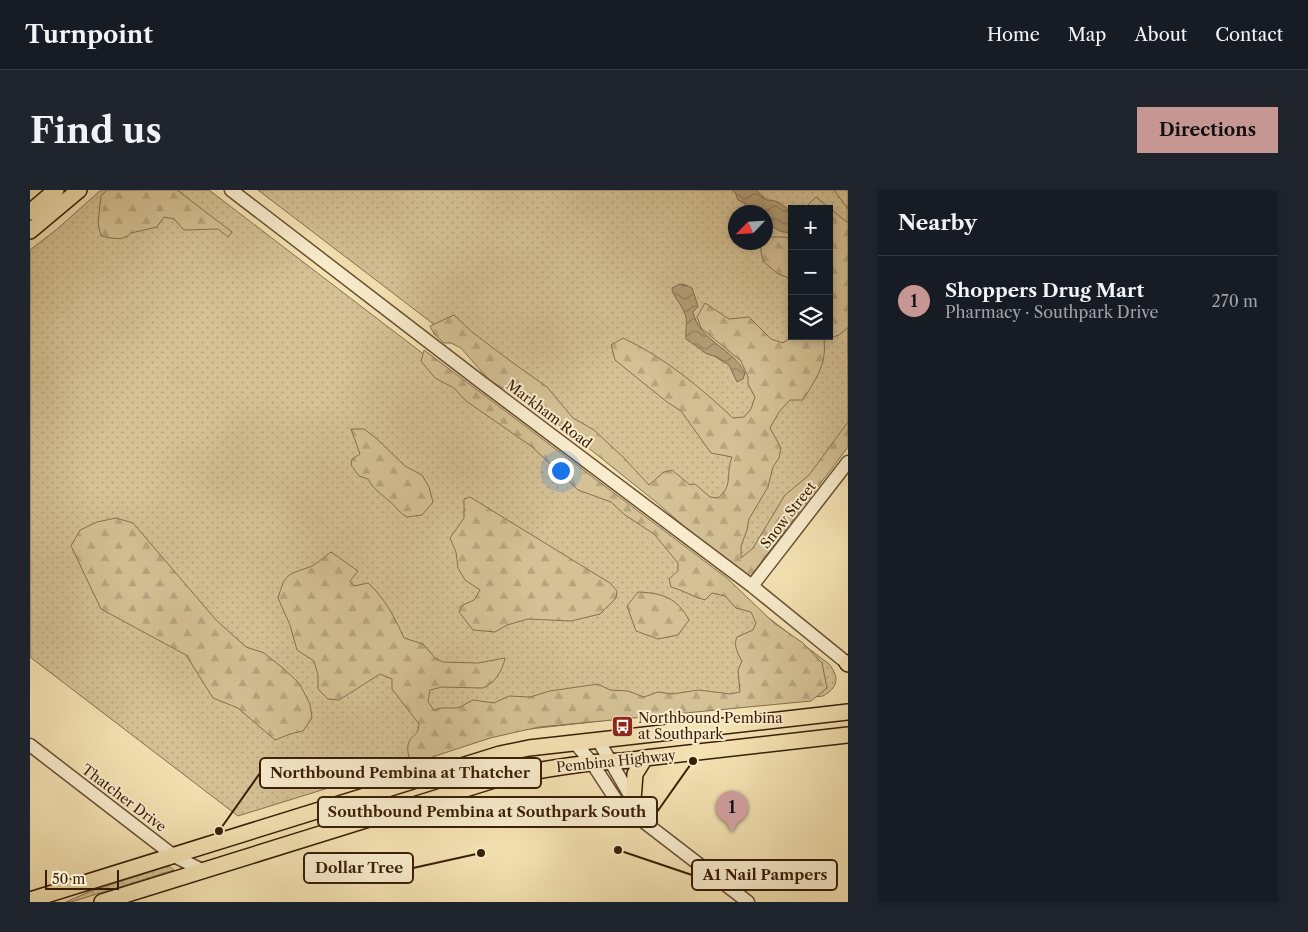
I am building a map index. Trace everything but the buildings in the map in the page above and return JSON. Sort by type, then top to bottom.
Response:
[{"type":"main road","points":[[30,212],[56,190]]},
{"type":"main road","points":[[30,231],[79,190]]},
{"type":"main road","points":[[842,713],[848,700]]},
{"type":"main road","name":"Pembina Highway","points":[[30,900],[500,754],[529,748],[842,713]]},
{"type":"main road","name":"Pembina Highway","points":[[102,902],[507,776],[592,763],[624,763],[645,758],[848,735]]},
{"type":"main road","points":[[633,800],[635,774],[645,758]]},
{"type":"street","name":"Markham Road","points":[[231,190],[752,586],[848,664]]},
{"type":"street","name":"Snow Street","points":[[752,586],[848,462]]},
{"type":"street","points":[[598,740],[644,822]]},
{"type":"street","points":[[575,743],[592,763],[622,809],[644,822],[666,841],[748,902]]},
{"type":"street","name":"Thatcher Drive","points":[[30,745],[174,856],[202,870]]},
{"type":"green space","points":[[101,190],[209,190],[829,664],[836,678],[832,689],[823,696],[512,731],[238,816],[30,657],[30,250],[56,230]]},
{"type":"green space","points":[[107,190],[177,190],[232,232],[228,237],[218,229],[184,230],[174,219],[164,217],[157,227],[131,233],[124,238],[117,239],[101,236],[98,223],[101,196]]},
{"type":"green space","points":[[258,190],[847,190],[848,435],[749,565]]},
{"type":"green space","points":[[834,190],[848,190],[848,209]]},
{"type":"green space","points":[[816,197],[826,205],[808,205]]},
{"type":"green space","points":[[833,211],[848,223],[848,327],[839,335],[833,337]]},
{"type":"green space","points":[[773,237],[788,238],[788,278],[778,274],[763,261],[761,250],[773,250]]},
{"type":"green space","points":[[705,303],[729,319],[749,317],[771,339],[783,343],[788,339],[824,340],[824,357],[816,379],[803,400],[790,400],[779,412],[770,428],[781,448],[779,458],[773,467],[768,487],[749,519],[741,546],[741,558],[753,548],[785,495],[809,475],[848,422],[848,447],[750,577],[692,533],[566,430],[520,398],[489,380],[461,348],[451,343],[444,343],[434,334],[430,326],[454,315],[472,332],[547,387],[573,418],[594,430],[649,485],[664,472],[672,470],[690,485],[695,484],[710,497],[718,498],[728,484],[732,457],[711,453],[681,411],[615,360],[611,345],[623,338],[653,354],[681,374],[733,418],[744,417],[751,409],[755,397],[748,384],[748,377],[741,361],[701,328],[697,317]]},
{"type":"green space","points":[[424,350],[727,578],[774,623],[803,643],[822,663],[827,688],[811,701],[539,727],[490,738],[411,764],[408,745],[418,731],[419,724],[392,689],[392,679],[380,674],[339,700],[328,699],[318,689],[318,675],[314,661],[297,650],[290,625],[278,598],[287,577],[314,565],[331,552],[358,571],[350,581],[354,586],[368,583],[380,595],[404,638],[423,644],[435,658],[443,662],[478,663],[505,658],[497,676],[483,688],[442,687],[430,690],[428,702],[434,710],[458,708],[473,700],[494,703],[509,696],[530,697],[550,691],[598,684],[610,690],[628,691],[644,697],[658,692],[672,694],[699,690],[730,694],[740,692],[738,670],[742,661],[736,649],[736,640],[737,637],[753,630],[756,623],[751,612],[736,608],[725,596],[712,593],[705,600],[671,587],[669,579],[678,571],[678,563],[654,534],[625,515],[611,502],[578,490],[531,446],[466,401],[454,388],[435,378],[421,361]]},
{"type":"green space","points":[[351,429],[364,429],[405,466],[422,475],[429,487],[433,502],[422,515],[407,517],[377,491],[368,479],[359,476],[351,465],[352,459],[360,454]]},
{"type":"green space","points":[[470,497],[610,583],[617,591],[616,598],[600,614],[571,621],[528,619],[507,625],[495,632],[473,630],[459,612],[461,606],[474,600],[480,590],[465,580],[458,568],[456,552],[450,538],[464,518],[464,499]]},
{"type":"green space","points":[[116,518],[133,523],[216,620],[246,647],[264,653],[299,683],[310,704],[312,718],[303,731],[275,740],[238,708],[213,698],[186,655],[101,609],[71,546],[80,530],[97,522]]},
{"type":"green space","points":[[638,592],[662,595],[679,606],[689,620],[678,635],[658,639],[636,631],[627,606]]},
{"type":"green space","points":[[169,866],[174,870],[66,902],[91,891]]},
{"type":"water","points":[[732,190],[756,190],[767,200],[781,204],[788,210],[788,232],[773,227],[773,205],[745,205],[738,200],[735,192]]},
{"type":"water","points":[[680,284],[692,288],[698,306],[693,312],[697,322],[709,338],[740,365],[745,373],[743,379],[737,382],[729,365],[707,354],[686,339],[686,317],[672,288]]},
{"type":"place","name":"Northbound Pembina at Southpark","points":[[622,726]]},
{"type":"place","name":"Southbound Pembina at Southpark South","points":[[693,761]]},
{"type":"place","name":"Northbound Pembina at Thatcher","points":[[219,831]]},
{"type":"place","name":"Shoppers Drug Mart","points":[[732,832]]},
{"type":"place","name":"A1 Nail Pampers","points":[[618,850]]},
{"type":"place","name":"Dollar Tree","points":[[481,853]]}]
